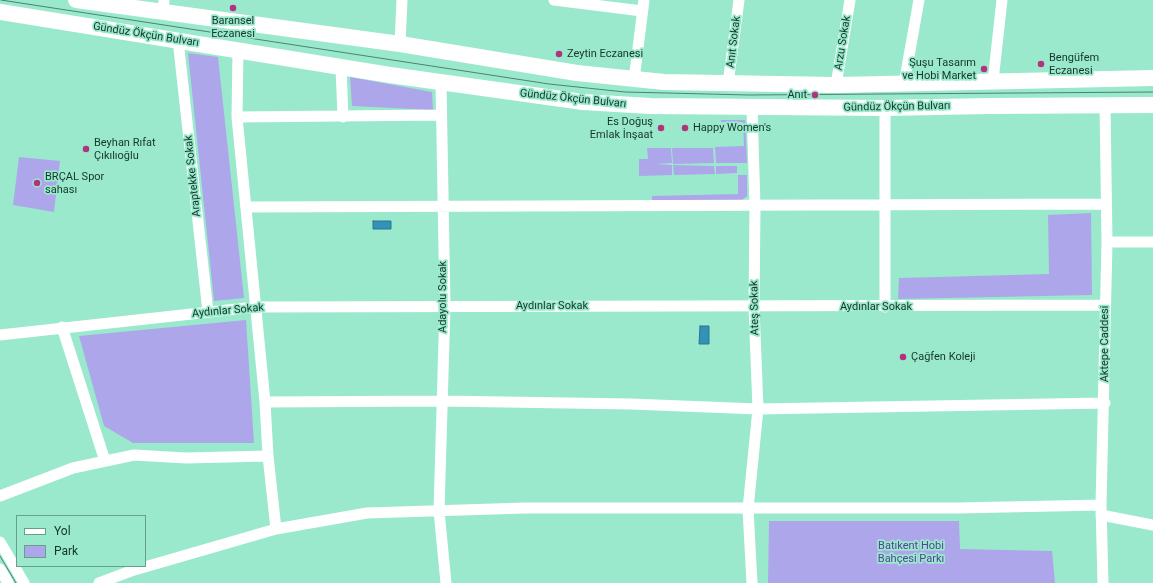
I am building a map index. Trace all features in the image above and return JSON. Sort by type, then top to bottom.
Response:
[{"type":"street","points":[[76,0],[163,6],[576,73],[634,80],[728,84],[836,85],[1153,78]]},
{"type":"street","points":[[400,44],[402,0]]},
{"type":"street","points":[[554,0],[643,6],[634,80]]},
{"type":"street","name":"Anıt Sokak","points":[[728,84],[739,0]]},
{"type":"street","name":"Arzu Sokak","points":[[836,85],[850,0]]},
{"type":"street","points":[[904,84],[919,0]]},
{"type":"street","points":[[993,81],[1002,0]]},
{"type":"street","name":"Gündüz Ökçün Bulvarı","points":[[0,12],[441,83],[583,102],[650,106],[885,108],[1153,105]]},
{"type":"street","name":"Araptekke Sokak","points":[[178,40],[208,312]]},
{"type":"street","points":[[238,51],[237,117],[276,529]]},
{"type":"street","points":[[341,67],[343,117]]},
{"type":"street","name":"Adayolu Sokak","points":[[441,83],[444,306],[439,511],[446,583]]},
{"type":"street","name":"Aktepe Caddesi","points":[[1103,583],[1101,510],[1105,403],[1104,305],[1107,242],[1105,204],[1105,105]]},
{"type":"street","name":"Ateş Sokak","points":[[752,107],[755,206],[754,307],[758,409],[748,509],[752,583]]},
{"type":"street","points":[[885,108],[885,307]]},
{"type":"street","points":[[237,117],[441,115]]},
{"type":"street","points":[[246,207],[885,206],[1105,204]]},
{"type":"street","points":[[1107,242],[1153,242]]},
{"type":"street","name":"Aydınlar Sokak","points":[[0,335],[255,307],[885,307],[1104,305]]},
{"type":"street","points":[[62,327],[105,461]]},
{"type":"street","points":[[265,402],[442,401],[631,404],[758,409],[1105,403]]},
{"type":"street","points":[[0,496],[73,468],[134,455],[186,458],[268,456]]},
{"type":"street","points":[[146,567],[276,529],[367,513],[525,508],[958,508],[1101,510],[1153,525]]},
{"type":"street","points":[[0,542],[24,583]]},
{"type":"street","points":[[99,583],[145,567]]},
{"type":"street","points":[[0,569],[8,583]]},
{"type":"green space","points":[[188,53],[218,57],[244,298],[214,301]]},
{"type":"green space","points":[[350,77],[432,92],[433,110],[352,106]]},
{"type":"green space","points":[[721,120],[745,120],[747,163],[716,163],[715,147],[744,146],[743,122],[721,122]]},
{"type":"green space","points":[[647,148],[671,148],[672,163],[656,164],[672,165],[672,175],[639,176],[639,159],[648,159]]},
{"type":"green space","points":[[672,148],[713,148],[714,163],[673,164]]},
{"type":"green space","name":"BRÇAL Spor sahası","points":[[19,157],[60,161],[54,212],[13,205]]},
{"type":"green space","points":[[673,165],[714,166],[715,174],[674,175]]},
{"type":"green space","points":[[716,166],[737,166],[737,173],[716,174]]},
{"type":"green space","points":[[738,175],[747,175],[747,196],[741,201],[652,200],[652,196],[738,194]]},
{"type":"green space","points":[[1091,213],[1092,295],[898,299],[899,278],[1049,274],[1048,215]]},
{"type":"green space","points":[[246,320],[254,443],[133,443],[104,426],[79,336]]},
{"type":"green space","name":"Batıkent Hobi Bahçesi Parkı","points":[[769,521],[959,521],[960,549],[1052,551],[1055,583],[768,583]]},
{"type":"water","points":[[373,221],[391,221],[391,229],[373,229]]},
{"type":"water","points":[[700,326],[709,326],[709,344],[699,344]]},
{"type":"tram line","points":[[1,0],[549,84],[625,92],[749,95],[1153,92]]},
{"type":"tram line","points":[[0,556],[16,583]]},
{"type":"place","name":"Baransel Eczanesi","points":[[233,8]]},
{"type":"place","name":"Zeytin Eczanesi","points":[[559,54]]},
{"type":"place","name":"Bengüfem Eczanesi","points":[[1041,64]]},
{"type":"place","name":"Şuşu Tasarım ve Hobi Market","points":[[984,69]]},
{"type":"place","name":"Anıt","points":[[815,95]]},
{"type":"place","name":"Es Doğuş Emlak İnşaat","points":[[661,128]]},
{"type":"place","name":"Happy Women's","points":[[685,128]]},
{"type":"place","name":"Beyhan Rıfat Çıkılıoğlu","points":[[86,149]]},
{"type":"place","name":"BRÇAL Spor sahası","points":[[37,183]]},
{"type":"place","name":"Çağfen Koleji","points":[[903,357]]}]
